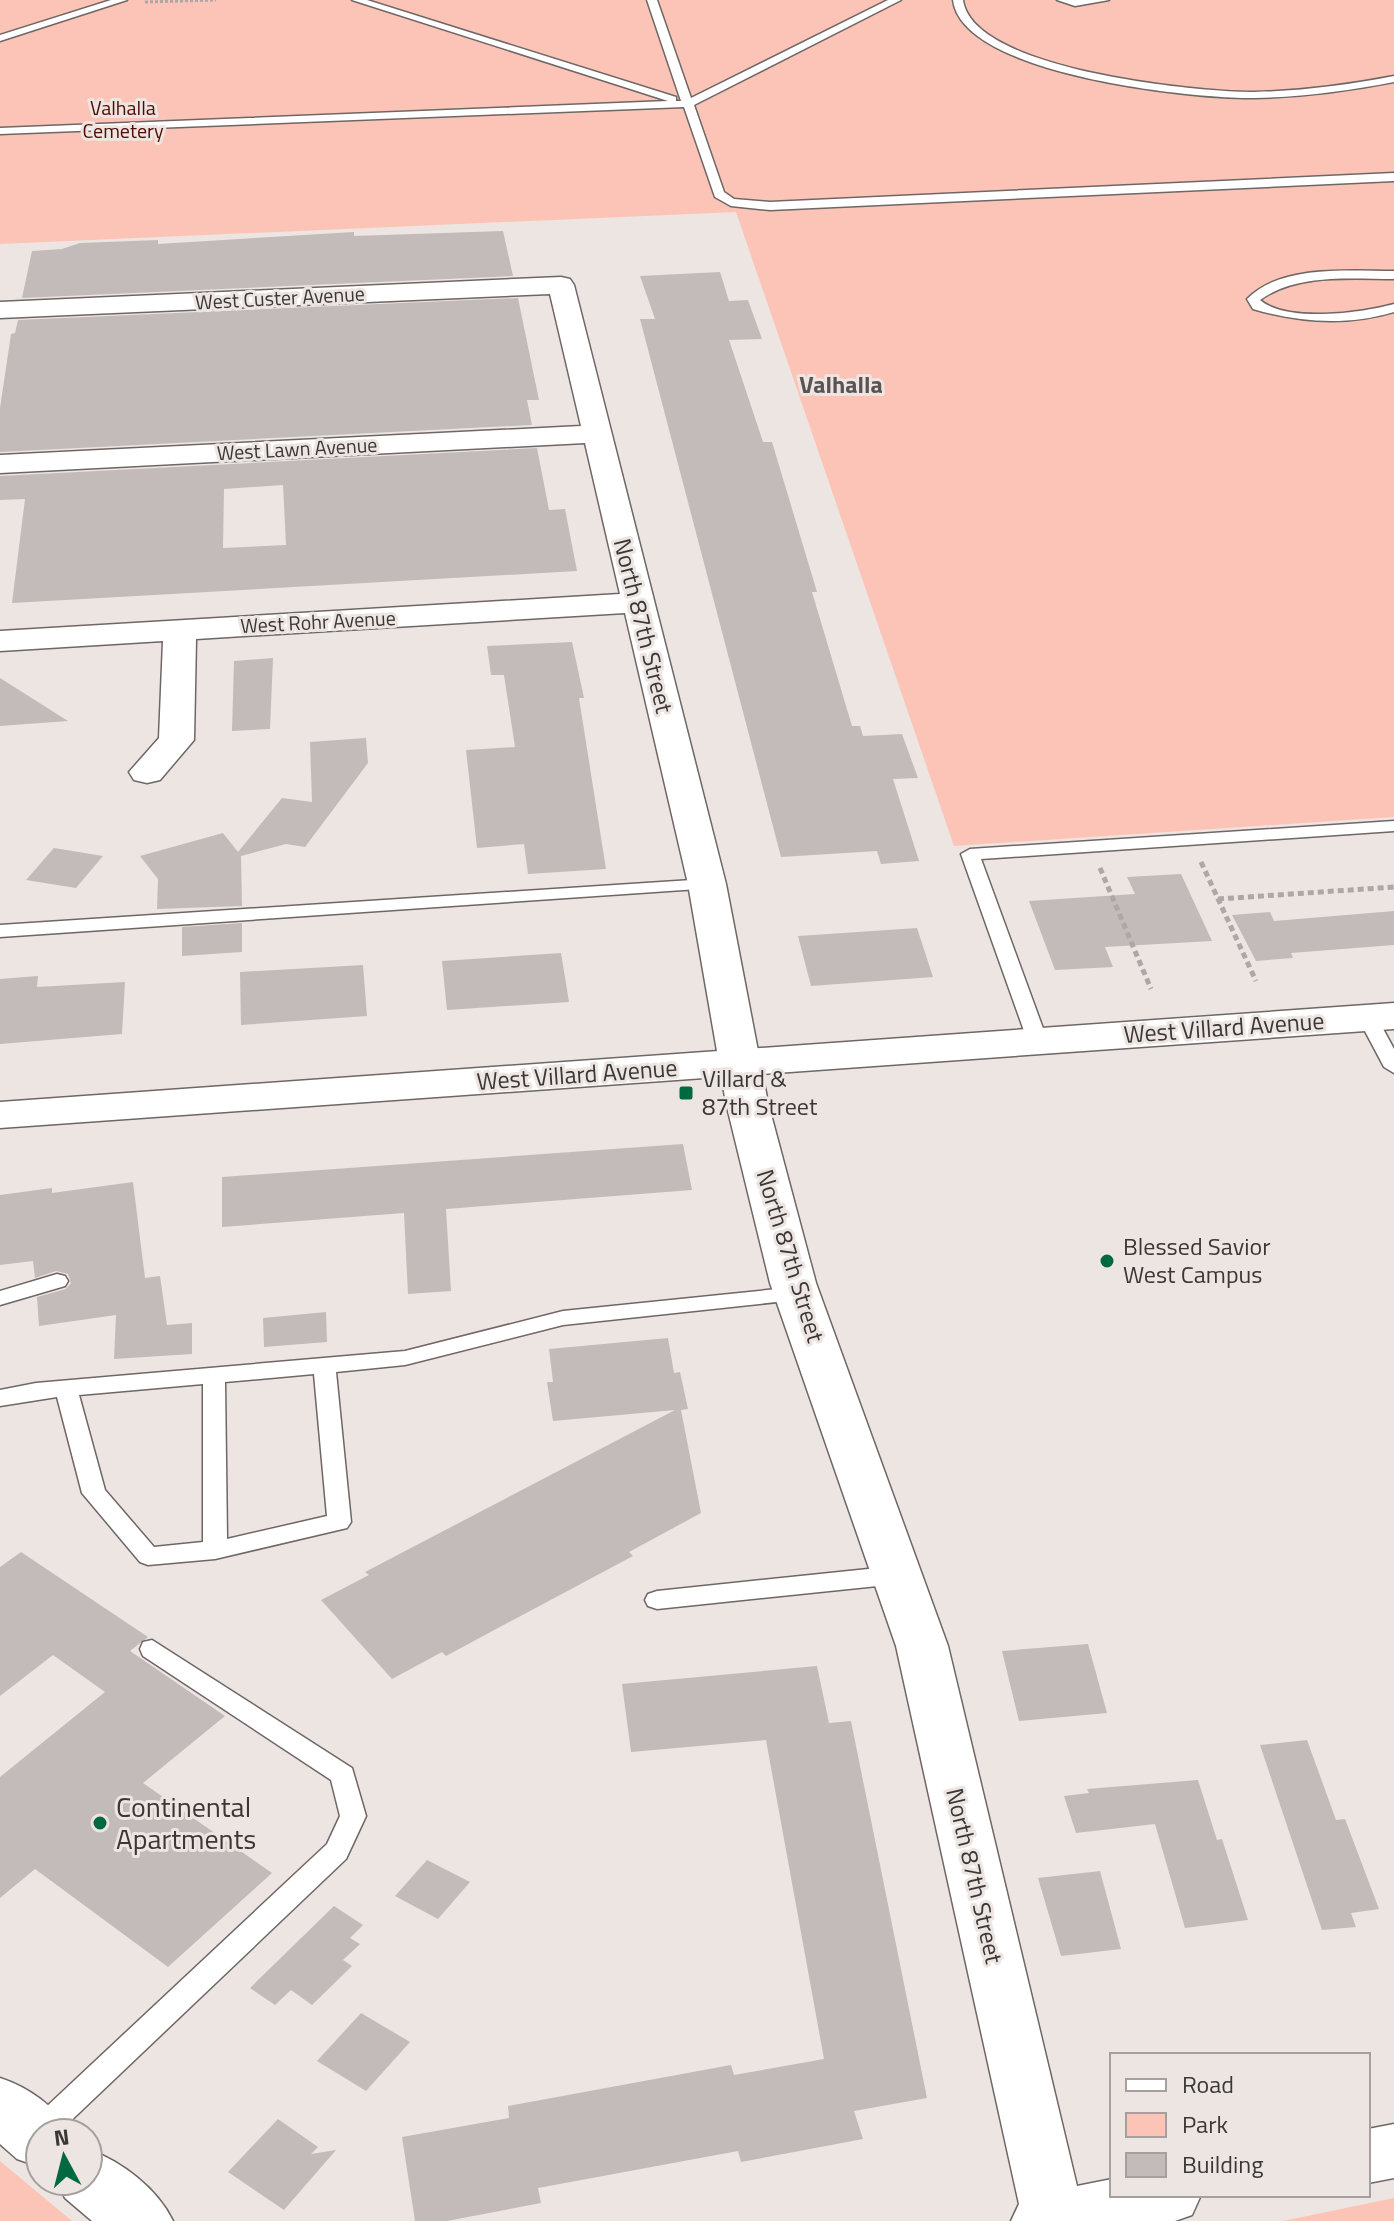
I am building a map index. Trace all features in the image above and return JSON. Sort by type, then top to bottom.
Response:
[{"type":"street","name":"West Custer Avenue","points":[[0,310],[561,285]]},
{"type":"street","name":"North 87th Street","points":[[561,285],[636,603],[707,884],[739,1063],[797,1294],[922,1646],[1048,2220]]},
{"type":"street","name":"West Lawn Avenue","points":[[0,464],[595,434]]},
{"type":"street","name":"West Rohr Avenue","points":[[0,641],[636,603]]},
{"type":"street","points":[[147,772],[176,740],[180,630]]},
{"type":"street","name":"West Villard Avenue","points":[[0,1115],[1381,1017]]},
{"type":"street","points":[[1370,2156],[1394,2151]]},
{"type":"street","points":[[104,2191],[140,2221]]},
{"type":"street","points":[[1048,2220],[1160,2197]]},
{"type":"lane","points":[[357,0],[689,110]]},
{"type":"lane","points":[[652,0],[719,194],[731,202],[748,205],[1394,177]]},
{"type":"lane","points":[[0,142],[689,110],[896,0]]},
{"type":"lane","points":[[958,0],[958,10],[970,28],[999,46],[1080,73],[1131,83],[1249,93],[1315,90],[1394,79]]},
{"type":"lane","points":[[1062,0],[1075,3],[1104,0]]},
{"type":"lane","points":[[0,38],[116,2]]},
{"type":"lane","points":[[0,131],[689,110]]},
{"type":"lane","points":[[1394,275],[1306,280],[1263,289],[1253,299],[1258,306],[1299,316],[1380,313],[1394,308]]},
{"type":"lane","points":[[1038,1042],[970,854],[1394,826]]},
{"type":"lane","points":[[0,931],[707,884]]},
{"type":"lane","points":[[1381,1017],[1394,1067]]},
{"type":"lane","points":[[0,1298],[57,1281]]},
{"type":"lane","points":[[0,1398],[66,1388],[405,1358],[563,1318],[797,1294]]},
{"type":"lane","points":[[66,1388],[94,1493],[148,1556],[215,1550],[339,1522],[324,1365]]},
{"type":"lane","points":[[214,1375],[215,1550]]},
{"type":"lane","points":[[657,1600],[897,1575]]},
{"type":"lane","points":[[35,2117],[337,1851],[353,1816],[343,1775],[152,1649]]},
{"type":"path","points":[[116,2],[216,0]]},
{"type":"path","points":[[1190,840],[1256,981]]},
{"type":"path","points":[[1091,846],[1151,989]]},
{"type":"path","points":[[1218,899],[1394,887]]},
{"type":"green space","name":"Valhalla Cemetery","points":[[0,0],[1394,0],[1394,817],[954,846],[736,212],[0,244]]},
{"type":"green space","points":[[0,2161],[24,2181],[24,2197],[43,2197],[72,2221],[0,2221]]},
{"type":"green space","points":[[1394,2198],[1394,2221],[1283,2221]]},
{"type":"building","points":[[503,231],[513,276],[22,298],[32,251],[62,249],[80,243],[158,240],[158,244],[354,232],[354,236]]},
{"type":"building","points":[[720,272],[729,301],[748,300],[762,339],[729,340],[763,442],[772,442],[817,592],[812,592],[852,726],[860,726],[863,736],[902,734],[918,778],[893,779],[919,861],[881,864],[877,851],[781,857],[640,319],[655,319],[640,276]]},
{"type":"building","points":[[518,298],[539,400],[527,400],[532,425],[0,452],[0,408],[11,334],[15,333],[18,320]]},
{"type":"building","points":[[537,448],[549,510],[565,509],[577,571],[12,603],[25,499],[0,500],[0,476]],"holes":[[[283,485],[286,545],[223,548],[224,489]]]},
{"type":"building","points":[[572,642],[584,698],[579,698],[606,869],[528,874],[524,844],[477,848],[466,750],[515,747],[504,675],[491,675],[487,646]]},
{"type":"building","points":[[273,658],[270,729],[232,731],[234,661]]},
{"type":"building","points":[[0,678],[68,721],[0,726]]},
{"type":"building","points":[[366,738],[368,763],[305,847],[286,844],[241,856],[242,906],[157,909],[158,879],[140,856],[223,833],[238,852],[282,798],[312,802],[310,742]]},
{"type":"building","points":[[54,848],[103,856],[76,888],[26,880]]},
{"type":"building","points":[[1181,874],[1212,941],[1105,947],[1113,967],[1055,970],[1029,901],[1135,894],[1127,877]]},
{"type":"building","points":[[1394,911],[1394,945],[1291,953],[1293,958],[1256,961],[1232,915],[1270,912],[1274,921]]},
{"type":"building","points":[[242,923],[242,952],[182,956],[182,927]]},
{"type":"building","points":[[917,928],[933,977],[811,986],[798,936]]},
{"type":"building","points":[[561,953],[569,1002],[447,1010],[442,961]]},
{"type":"building","points":[[363,965],[367,1016],[241,1025],[240,972]]},
{"type":"building","points":[[38,976],[37,987],[125,982],[122,1034],[0,1044],[0,979]]},
{"type":"building","points":[[683,1144],[692,1190],[446,1209],[451,1291],[408,1294],[404,1213],[222,1227],[222,1177]]},
{"type":"building","points":[[133,1182],[145,1278],[160,1276],[167,1325],[192,1323],[192,1354],[114,1359],[116,1315],[39,1326],[37,1297],[66,1289],[71,1283],[68,1274],[56,1271],[35,1278],[33,1261],[0,1265],[0,1195],[52,1188],[52,1193]]},
{"type":"building","points":[[326,1312],[327,1342],[264,1347],[263,1318]]},
{"type":"building","points":[[668,1338],[674,1373],[680,1372],[688,1409],[681,1410],[701,1513],[629,1552],[633,1556],[446,1656],[442,1652],[392,1679],[321,1600],[369,1575],[365,1572],[675,1410],[553,1421],[547,1382],[553,1382],[549,1349]]},
{"type":"building","name":"Continental Apartments","points":[[21,1552],[148,1637],[130,1651],[225,1716],[143,1783],[272,1873],[168,1967],[35,1869],[0,1898],[0,1777],[105,1692],[53,1655],[0,1696],[0,1567]]},
{"type":"building","points":[[1088,1644],[1107,1713],[1019,1721],[1002,1651]]},
{"type":"building","points":[[817,1666],[829,1723],[851,1721],[927,2098],[854,2111],[863,2139],[741,2162],[738,2151],[538,2188],[541,2203],[447,2221],[415,2221],[402,2137],[509,2118],[508,2106],[731,2065],[734,2075],[824,2059],[766,1740],[631,1752],[622,1684]]},
{"type":"building","points":[[1307,1740],[1336,1820],[1345,1819],[1379,1909],[1351,1913],[1356,1927],[1322,1930],[1260,1745]]},
{"type":"building","points":[[1198,1780],[1217,1840],[1222,1839],[1248,1920],[1185,1928],[1155,1824],[1076,1833],[1064,1796],[1089,1793],[1087,1789]]},
{"type":"building","points":[[427,1860],[470,1882],[438,1919],[395,1896]]},
{"type":"building","points":[[1100,1871],[1121,1949],[1061,1956],[1038,1878]]},
{"type":"building","points":[[334,1906],[363,1925],[350,1938],[360,1944],[343,1960],[352,1966],[312,2005],[291,1990],[275,2005],[250,1988]]},
{"type":"building","points":[[361,2013],[410,2042],[366,2091],[317,2061]]},
{"type":"building","points":[[278,2119],[318,2147],[311,2154],[336,2150],[284,2210],[228,2172]]},
{"type":"place","name":"Villard & 87th Street","points":[[686,1093]]},
{"type":"place","name":"Blessed Savior West Campus","points":[[1107,1261]]},
{"type":"place","name":"Continental Apartments","points":[[100,1823]]},
{"type":"district","name":"Valhalla","points":[[841,385]]}]
